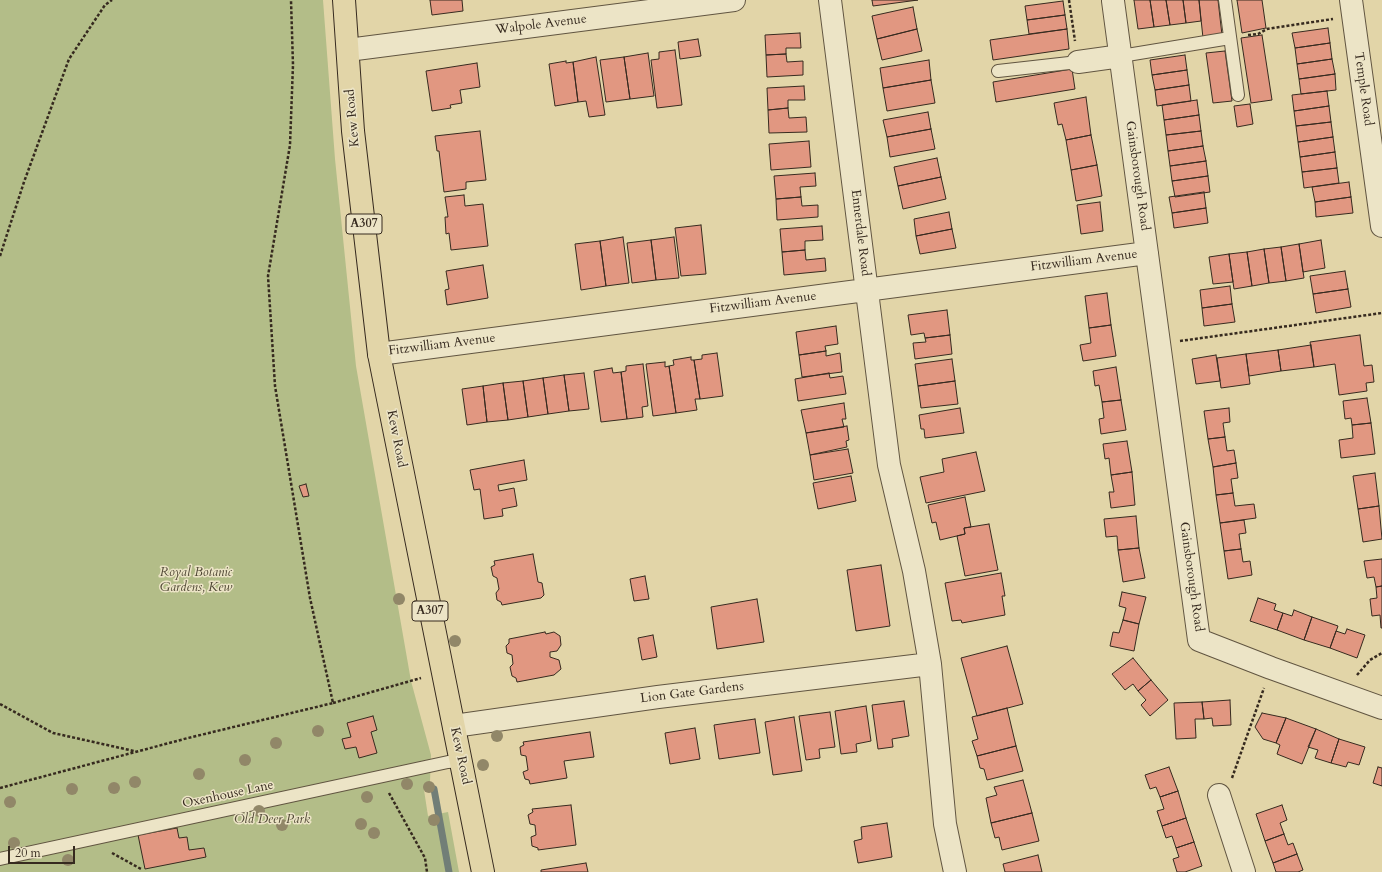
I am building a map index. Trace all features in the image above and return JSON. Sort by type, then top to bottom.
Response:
[{"type":"main road","name":"Kew Road","points":[[344,0],[353,131],[379,354],[483,872]]},
{"type":"street","name":"Walpole Avenue","points":[[348,50],[734,0]]},
{"type":"street","name":"Ennerdale Road","points":[[830,0],[889,465],[914,571],[930,664]]},
{"type":"street","name":"Gainsborough Road","points":[[1113,1],[1199,640],[1382,708]]},
{"type":"street","name":"Temple Road","points":[[1352,8],[1376,141],[1382,226]]},
{"type":"street","points":[[1078,62],[1121,56]]},
{"type":"street","name":"Fitzwilliam Avenue","points":[[379,354],[1147,253]]},
{"type":"street","points":[[930,664],[945,824],[955,872]]},
{"type":"street","name":"Lion Gate Gardens","points":[[454,726],[650,698],[930,664]]},
{"type":"street","points":[[1219,795],[1244,872]]},
{"type":"lane","points":[[1225,0],[1238,95]]},
{"type":"lane","points":[[1121,56],[1230,38]]},
{"type":"lane","points":[[998,71],[1078,62]]},
{"type":"lane","name":"Oxenhouse Lane","points":[[0,859],[380,776],[461,760]]},
{"type":"path","points":[[0,256],[24,182],[69,59],[105,5],[112,0]]},
{"type":"path","points":[[291,0],[293,65],[290,145],[268,276],[275,386],[310,598],[333,703]]},
{"type":"path","points":[[1069,0],[1078,62]]},
{"type":"path","points":[[1230,38],[1258,34],[1267,29],[1352,8]]},
{"type":"path","points":[[1160,344],[1382,313]]},
{"type":"path","points":[[1349,697],[1358,673],[1370,660],[1382,653]]},
{"type":"path","points":[[1219,795],[1230,784],[1271,668]]},
{"type":"path","points":[[0,788],[136,752],[333,703],[442,673]]},
{"type":"path","points":[[0,704],[53,733],[136,752]]},
{"type":"path","points":[[380,776],[425,858],[427,872]]},
{"type":"path","points":[[110,835],[103,847],[141,869]]},
{"type":"green space","name":"Royal Botanic Gardens, Kew","points":[[0,0],[323,0],[335,159],[356,366],[411,681],[431,755],[430,782],[424,790],[428,816],[448,812],[459,872],[0,872]]},
{"type":"building","points":[[430,0],[462,0],[463,11],[432,15]]},
{"type":"building","points":[[872,0],[918,0],[873,6]]},
{"type":"building","points":[[1134,0],[1150,0],[1154,27],[1138,29]]},
{"type":"building","points":[[1150,0],[1166,0],[1170,25],[1154,27]]},
{"type":"building","points":[[1166,0],[1183,0],[1186,23],[1170,25]]},
{"type":"building","points":[[1183,0],[1199,0],[1201,21],[1186,23]]},
{"type":"building","points":[[1199,0],[1218,0],[1222,35],[1203,38]]},
{"type":"building","points":[[1237,0],[1262,0],[1266,28],[1242,33]]},
{"type":"building","points":[[1063,1],[1065,15],[1027,20],[1025,6]]},
{"type":"building","points":[[913,7],[917,29],[877,39],[872,16]]},
{"type":"building","points":[[1065,15],[1067,29],[1029,34],[1027,20]]},
{"type":"building","points":[[1328,28],[1330,43],[1295,48],[1292,33]]},
{"type":"building","points":[[917,29],[922,51],[882,60],[877,39]]},
{"type":"building","points":[[1067,29],[1069,49],[993,60],[990,40]]},
{"type":"building","points":[[800,33],[801,48],[786,48],[786,54],[766,55],[765,35]]},
{"type":"building","points":[[1262,35],[1272,100],[1251,103],[1241,38]]},
{"type":"building","points":[[698,39],[701,56],[680,59],[678,42]]},
{"type":"building","points":[[1330,43],[1332,59],[1297,64],[1295,48]]},
{"type":"building","points":[[675,50],[682,105],[657,108],[651,60],[659,59],[659,52]]},
{"type":"building","points":[[1225,51],[1232,101],[1213,103],[1206,53]]},
{"type":"building","points":[[648,53],[654,96],[630,99],[624,57]]},
{"type":"building","points":[[786,54],[787,62],[803,61],[803,75],[767,77],[766,55]]},
{"type":"building","points":[[1185,55],[1187,70],[1152,75],[1150,60]]},
{"type":"building","points":[[596,57],[605,115],[589,117],[586,101],[578,102],[573,62]]},
{"type":"building","points":[[624,57],[630,99],[606,102],[600,60]]},
{"type":"building","points":[[1332,59],[1335,74],[1299,79],[1297,64]]},
{"type":"building","points":[[929,60],[931,80],[883,88],[880,68]]},
{"type":"building","points":[[566,61],[566,63],[573,62],[578,102],[555,106],[549,64]]},
{"type":"building","points":[[477,63],[480,87],[460,90],[462,103],[450,105],[451,108],[432,111],[426,71]]},
{"type":"building","points":[[1072,69],[1075,89],[996,102],[993,82]]},
{"type":"building","points":[[1187,70],[1189,85],[1155,90],[1152,75]]},
{"type":"building","points":[[1335,74],[1336,90],[1301,94],[1299,79]]},
{"type":"building","points":[[931,80],[935,103],[887,111],[883,88]]},
{"type":"building","points":[[1189,85],[1191,101],[1157,106],[1155,90]]},
{"type":"building","points":[[804,86],[805,100],[788,100],[788,108],[768,110],[767,88]]},
{"type":"building","points":[[1327,91],[1329,106],[1294,111],[1292,95]]},
{"type":"building","points":[[1086,97],[1091,135],[1066,140],[1062,124],[1058,125],[1054,103]]},
{"type":"building","points":[[1197,100],[1199,115],[1164,120],[1162,105]]},
{"type":"building","points":[[1250,104],[1253,124],[1237,127],[1234,106]]},
{"type":"building","points":[[1329,106],[1331,122],[1296,126],[1294,111]]},
{"type":"building","points":[[788,108],[789,118],[806,117],[807,132],[769,133],[768,110]]},
{"type":"building","points":[[928,112],[931,129],[887,137],[883,120]]},
{"type":"building","points":[[1199,115],[1201,131],[1166,135],[1164,120]]},
{"type":"building","points":[[1331,122],[1333,137],[1298,142],[1296,126]]},
{"type":"building","points":[[931,129],[935,149],[890,157],[887,137]]},
{"type":"building","points":[[480,131],[486,180],[466,182],[466,189],[444,192],[439,151],[437,151],[435,136]]},
{"type":"building","points":[[1201,131],[1203,146],[1168,151],[1166,135]]},
{"type":"building","points":[[1091,135],[1097,165],[1071,170],[1066,140]]},
{"type":"building","points":[[1333,137],[1335,152],[1300,157],[1298,142]]},
{"type":"building","points":[[809,141],[811,167],[771,170],[769,144]]},
{"type":"building","points":[[1203,146],[1206,161],[1170,166],[1168,151]]},
{"type":"building","points":[[1335,152],[1337,168],[1302,172],[1300,157]]},
{"type":"building","points":[[937,158],[941,177],[898,186],[894,167]]},
{"type":"building","points":[[1206,161],[1208,176],[1172,181],[1170,166]]},
{"type":"building","points":[[1097,165],[1102,196],[1076,201],[1071,170]]},
{"type":"building","points":[[1337,168],[1339,183],[1304,188],[1302,172]]},
{"type":"building","points":[[815,173],[816,186],[800,187],[801,197],[776,199],[774,176]]},
{"type":"building","points":[[1208,176],[1210,192],[1175,197],[1172,181]]},
{"type":"building","points":[[941,177],[946,199],[903,209],[898,186]]},
{"type":"building","points":[[1349,182],[1351,197],[1315,202],[1312,187]]},
{"type":"building","points":[[1204,192],[1206,208],[1172,213],[1169,197]]},
{"type":"building","points":[[464,195],[465,206],[483,204],[488,246],[451,250],[449,233],[446,234],[445,217],[448,217],[445,197]]},
{"type":"building","points":[[801,197],[802,206],[818,205],[818,217],[777,220],[776,199]]},
{"type":"building","points":[[1351,197],[1353,213],[1316,217],[1315,202]]},
{"type":"building","points":[[1100,202],[1103,231],[1081,234],[1077,205]]},
{"type":"building","points":[[1206,208],[1208,223],[1174,228],[1172,213]]},
{"type":"building","points":[[949,212],[952,229],[916,236],[914,219]]},
{"type":"building","points":[[701,225],[706,274],[681,276],[675,228]]},
{"type":"building","points":[[822,226],[823,240],[805,241],[805,250],[782,252],[780,229]]},
{"type":"building","points":[[952,229],[956,248],[920,254],[916,236]]},
{"type":"building","points":[[623,237],[629,283],[606,286],[600,241]]},
{"type":"building","points":[[674,237],[679,278],[656,280],[651,240]]},
{"type":"building","points":[[651,240],[656,280],[632,283],[627,243]]},
{"type":"building","points":[[1321,240],[1325,268],[1303,272],[1299,244]]},
{"type":"building","points":[[600,241],[606,286],[581,290],[575,244]]},
{"type":"building","points":[[1299,244],[1304,278],[1286,281],[1281,247]]},
{"type":"building","points":[[1281,247],[1286,281],[1269,283],[1264,249]]},
{"type":"building","points":[[1264,249],[1269,283],[1252,286],[1247,252]]},
{"type":"building","points":[[805,250],[806,260],[825,258],[826,271],[784,275],[782,252]]},
{"type":"building","points":[[1247,252],[1252,286],[1234,289],[1229,254]]},
{"type":"building","points":[[1229,254],[1233,282],[1213,284],[1209,257]]},
{"type":"building","points":[[483,265],[488,298],[447,305],[445,290],[449,289],[446,271]]},
{"type":"building","points":[[1345,271],[1348,289],[1313,294],[1310,276]]},
{"type":"building","points":[[1230,286],[1232,304],[1202,308],[1200,290]]},
{"type":"building","points":[[1348,289],[1351,307],[1316,313],[1313,294]]},
{"type":"building","points":[[1107,293],[1111,325],[1089,328],[1085,296]]},
{"type":"building","points":[[1232,304],[1235,322],[1204,326],[1202,308]]},
{"type":"building","points":[[947,310],[950,335],[925,338],[924,333],[911,335],[908,315]]},
{"type":"building","points":[[1111,325],[1116,356],[1083,361],[1080,345],[1091,343],[1089,328]]},
{"type":"building","points":[[836,326],[838,344],[825,346],[826,351],[799,355],[796,332]]},
{"type":"building","points":[[950,335],[952,354],[915,359],[913,343],[926,342],[925,338]]},
{"type":"building","points":[[1360,335],[1364,366],[1372,365],[1374,382],[1366,383],[1367,391],[1339,395],[1335,364],[1314,367],[1310,342]]},
{"type":"building","points":[[1311,345],[1314,367],[1281,371],[1278,350]]},
{"type":"building","points":[[1278,350],[1281,371],[1249,376],[1246,354]]},
{"type":"building","points":[[826,351],[826,356],[840,353],[842,372],[802,377],[799,355]]},
{"type":"building","points":[[717,353],[723,396],[700,399],[694,360],[702,359],[702,355]]},
{"type":"building","points":[[1246,354],[1250,384],[1221,388],[1217,358]]},
{"type":"building","points":[[1216,355],[1220,381],[1196,384],[1192,359]]},
{"type":"building","points":[[691,357],[691,360],[694,360],[700,399],[695,399],[697,410],[676,413],[669,366],[674,365],[673,360]]},
{"type":"building","points":[[952,359],[955,381],[918,386],[915,364]]},
{"type":"building","points":[[665,362],[665,367],[669,366],[676,413],[653,416],[646,364]]},
{"type":"building","points":[[643,364],[648,406],[642,407],[643,417],[627,419],[621,372],[626,371],[626,366]]},
{"type":"building","points":[[1116,367],[1121,400],[1102,402],[1099,385],[1095,386],[1093,371]]},
{"type":"building","points":[[612,368],[613,373],[621,372],[627,419],[601,422],[594,371]]},
{"type":"building","points":[[584,373],[589,409],[569,411],[564,375]]},
{"type":"building","points":[[829,373],[830,378],[843,376],[846,394],[798,401],[795,379]]},
{"type":"building","points":[[564,375],[569,411],[548,414],[543,378]]},
{"type":"building","points":[[543,378],[548,414],[528,417],[523,381]]},
{"type":"building","points":[[523,381],[528,417],[508,420],[503,383]]},
{"type":"building","points":[[955,381],[958,404],[921,408],[918,386]]},
{"type":"building","points":[[503,383],[508,420],[487,422],[483,386]]},
{"type":"building","points":[[483,386],[487,422],[467,425],[462,389]]},
{"type":"building","points":[[1367,398],[1371,423],[1352,425],[1351,418],[1345,419],[1343,401]]},
{"type":"building","points":[[1121,400],[1126,430],[1101,434],[1099,419],[1104,418],[1102,402]]},
{"type":"building","points":[[844,403],[846,419],[842,419],[844,427],[806,433],[801,410]]},
{"type":"building","points":[[960,408],[964,433],[925,438],[924,429],[921,429],[919,415]]},
{"type":"building","points":[[1229,408],[1230,422],[1223,423],[1225,437],[1208,439],[1204,411]]},
{"type":"building","points":[[1371,423],[1375,454],[1341,458],[1339,440],[1353,438],[1352,425]]},
{"type":"building","points":[[847,426],[849,440],[846,441],[847,447],[810,455],[806,433]]},
{"type":"building","points":[[1225,437],[1227,451],[1234,450],[1236,463],[1213,467],[1208,439]]},
{"type":"building","points":[[1127,441],[1132,472],[1111,475],[1109,458],[1105,459],[1103,444]]},
{"type":"building","points":[[848,449],[853,473],[814,480],[810,455]]},
{"type":"building","points":[[976,452],[985,491],[926,503],[920,477],[944,472],[942,459]]},
{"type":"building","points":[[524,460],[527,480],[498,485],[499,491],[514,488],[517,506],[502,509],[503,516],[484,519],[480,489],[474,490],[470,470]]},
{"type":"building","points":[[1236,463],[1238,478],[1231,479],[1233,493],[1216,495],[1213,467]]},
{"type":"building","points":[[1132,472],[1135,505],[1111,508],[1109,492],[1114,492],[1111,475]]},
{"type":"building","points":[[1375,473],[1379,506],[1358,509],[1353,476]]},
{"type":"building","points":[[851,476],[856,501],[818,509],[813,483]]},
{"type":"building","points":[[306,484],[309,496],[303,497],[299,486]]},
{"type":"building","points":[[1233,493],[1235,506],[1254,504],[1256,518],[1220,523],[1216,495]]},
{"type":"building","points":[[965,497],[971,527],[964,528],[965,534],[940,540],[936,522],[932,523],[928,505]]},
{"type":"building","points":[[1379,506],[1382,539],[1363,542],[1358,509]]},
{"type":"building","points":[[1136,516],[1139,548],[1118,550],[1117,536],[1106,537],[1104,519]]},
{"type":"building","points":[[1244,520],[1246,533],[1239,534],[1241,549],[1224,551],[1220,523]]},
{"type":"building","points":[[989,524],[998,570],[965,576],[957,536],[965,534],[964,528]]},
{"type":"building","points":[[1139,548],[1145,578],[1123,582],[1118,550]]},
{"type":"building","points":[[1241,549],[1243,562],[1250,561],[1252,575],[1228,579],[1224,551]]},
{"type":"building","points":[[533,554],[538,582],[542,583],[544,595],[541,598],[502,605],[501,602],[497,600],[496,593],[499,589],[497,578],[493,576],[491,567],[495,565],[494,561]]},
{"type":"building","points":[[1382,559],[1382,586],[1376,587],[1374,577],[1367,578],[1364,561]]},
{"type":"building","points":[[881,565],[890,626],[856,631],[847,570]]},
{"type":"building","points":[[1001,573],[1005,596],[1002,596],[1005,615],[962,623],[961,620],[952,621],[945,583]]},
{"type":"building","points":[[645,576],[649,599],[634,601],[630,579]]},
{"type":"building","points":[[1382,586],[1381,628],[1380,615],[1372,616],[1370,599],[1377,598],[1376,587]]},
{"type":"building","points":[[1122,592],[1146,597],[1139,624],[1123,620],[1126,608],[1119,606]]},
{"type":"building","points":[[1258,598],[1276,604],[1274,610],[1283,613],[1277,630],[1250,621]]},
{"type":"building","points":[[757,599],[764,642],[717,649],[711,607]]},
{"type":"building","points":[[1294,610],[1312,617],[1304,640],[1277,630],[1283,613],[1292,616]]},
{"type":"building","points":[[1312,617],[1338,626],[1330,648],[1304,640]]},
{"type":"building","points":[[1123,620],[1139,624],[1134,651],[1110,646],[1113,632],[1119,633]]},
{"type":"building","points":[[1347,629],[1365,635],[1357,658],[1330,648],[1336,631],[1345,634]]},
{"type":"building","points":[[545,632],[546,634],[554,632],[560,636],[561,645],[557,651],[550,652],[550,657],[559,660],[561,669],[554,675],[517,682],[516,678],[512,676],[510,667],[513,664],[512,655],[507,653],[506,646],[509,643],[509,639]]},
{"type":"building","points":[[653,635],[657,657],[642,660],[638,638]]},
{"type":"building","points":[[1007,646],[1023,704],[977,716],[961,658]]},
{"type":"building","points":[[1133,658],[1151,680],[1138,691],[1133,684],[1125,690],[1112,674]]},
{"type":"building","points":[[1151,680],[1168,700],[1150,716],[1141,705],[1146,700],[1138,691]]},
{"type":"building","points":[[1230,700],[1231,725],[1213,726],[1212,718],[1204,719],[1202,702]]},
{"type":"building","points":[[904,701],[909,736],[892,739],[893,747],[878,749],[872,705]]},
{"type":"building","points":[[1202,702],[1204,719],[1195,719],[1196,738],[1176,739],[1174,703]]},
{"type":"building","points":[[866,706],[871,741],[856,744],[857,752],[841,754],[835,711]]},
{"type":"building","points":[[1007,708],[1016,746],[977,756],[972,741],[978,739],[972,717]]},
{"type":"building","points":[[830,712],[835,747],[819,749],[820,758],[806,760],[799,716]]},
{"type":"building","points":[[1262,713],[1286,718],[1276,743],[1263,739],[1255,727]]},
{"type":"building","points":[[373,716],[377,730],[371,732],[377,753],[359,758],[356,747],[345,749],[342,739],[351,737],[347,723]]},
{"type":"building","points":[[794,717],[802,771],[773,775],[765,722]]},
{"type":"building","points":[[1286,718],[1316,729],[1302,764],[1277,754],[1280,745],[1276,743]]},
{"type":"building","points":[[755,719],[760,753],[719,759],[714,725]]},
{"type":"building","points":[[695,728],[700,759],[670,764],[665,733]]},
{"type":"building","points":[[1316,729],[1339,739],[1331,763],[1315,758],[1318,750],[1308,747]]},
{"type":"building","points":[[590,732],[594,757],[564,761],[567,778],[530,784],[529,780],[525,779],[523,772],[528,770],[526,756],[521,755],[520,747],[524,745],[523,742]]},
{"type":"building","points":[[1339,739],[1365,747],[1359,765],[1348,762],[1346,767],[1331,763]]},
{"type":"building","points":[[1016,746],[1023,771],[987,780],[984,769],[980,768],[977,756]]},
{"type":"building","points":[[1169,767],[1178,791],[1160,797],[1156,787],[1150,789],[1145,775]]},
{"type":"building","points":[[1378,767],[1382,768],[1382,786],[1373,783]]},
{"type":"building","points":[[1023,780],[1032,813],[991,823],[986,798],[997,795],[994,787]]},
{"type":"building","points":[[1178,791],[1186,818],[1162,826],[1157,811],[1164,809],[1160,797]]},
{"type":"building","points":[[571,805],[576,845],[538,850],[538,848],[532,846],[531,837],[536,835],[535,825],[530,824],[528,815],[533,812],[532,809]]},
{"type":"building","points":[[1282,805],[1287,820],[1280,823],[1284,834],[1265,841],[1256,814]]},
{"type":"building","points":[[1032,813],[1039,841],[1002,850],[999,837],[995,838],[991,823]]},
{"type":"building","points":[[1186,818],[1194,842],[1176,848],[1172,836],[1166,838],[1162,826]]},
{"type":"building","points":[[887,823],[892,857],[858,863],[854,841],[862,839],[861,827]]},
{"type":"building","points":[[177,828],[179,838],[187,837],[189,850],[204,848],[206,857],[145,869],[138,835]]},
{"type":"building","points":[[1284,834],[1288,845],[1293,843],[1297,854],[1273,863],[1265,841]]},
{"type":"building","points":[[1194,842],[1202,866],[1185,872],[1177,872],[1173,859],[1179,857],[1176,848]]},
{"type":"building","points":[[1297,854],[1303,870],[1298,872],[1276,872],[1273,863]]},
{"type":"building","points":[[1038,855],[1042,872],[1005,872],[1003,864]]},
{"type":"building","points":[[586,863],[588,872],[541,872],[541,870]]},
{"type":"waterway","points":[[434,789],[449,872]]},
{"type":"park label","name":"Old Deer Park","points":[[272,820]]}]
